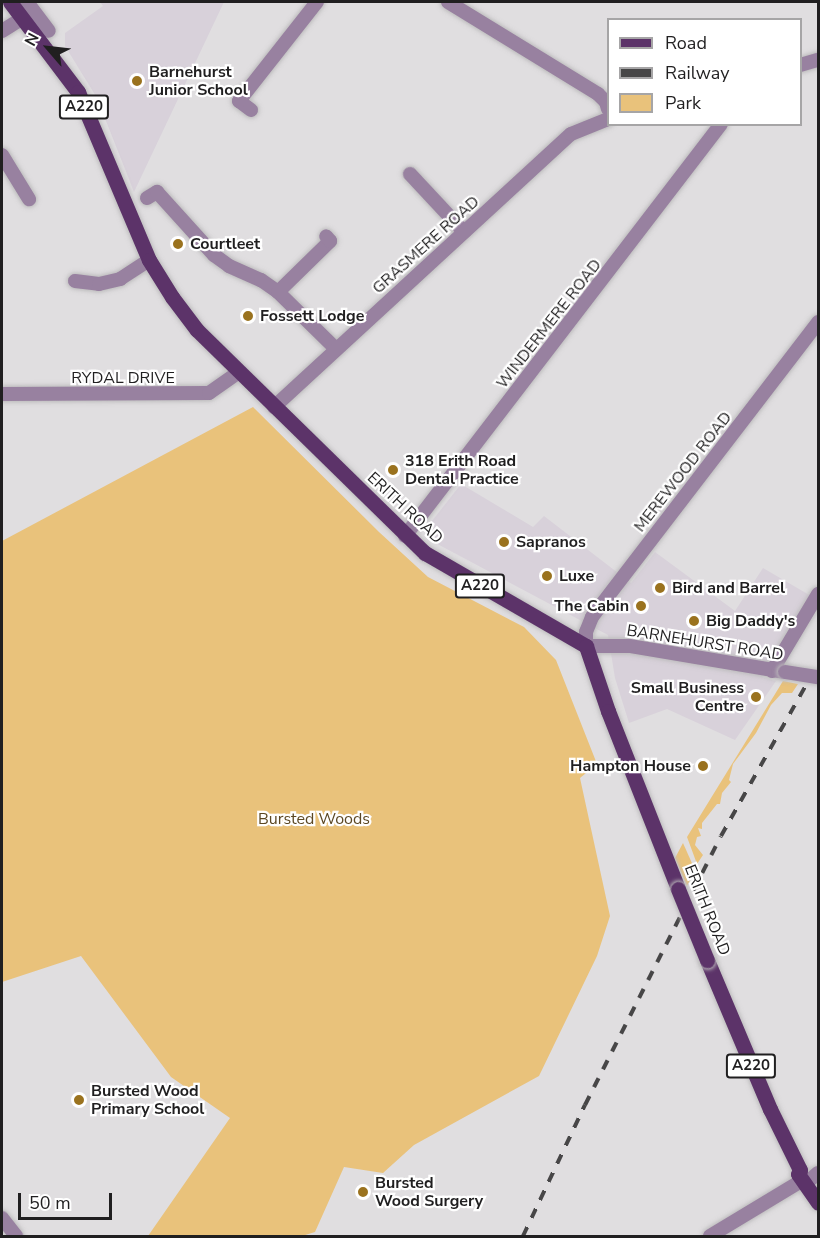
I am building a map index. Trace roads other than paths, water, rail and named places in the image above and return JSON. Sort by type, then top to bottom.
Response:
[{"type":"main road","name":"ERITH ROAD","points":[[10,2],[78,93],[149,260],[172,297],[197,330],[405,536],[449,569],[586,646],[608,711],[707,960],[770,1109],[819,1203]]},
{"type":"street","points":[[27,2],[49,30]]},
{"type":"street","points":[[251,110],[239,101],[317,2]]},
{"type":"street","points":[[448,2],[598,94],[607,104]]},
{"type":"street","points":[[2,31],[23,18]]},
{"type":"street","points":[[802,65],[819,60]]},
{"type":"street","name":"GRASMERE ROAD","points":[[274,407],[571,134],[607,120]]},
{"type":"street","name":"WINDERMERE ROAD","points":[[405,536],[716,127]]},
{"type":"street","points":[[2,155],[29,200]]},
{"type":"street","points":[[410,174],[464,232]]},
{"type":"street","points":[[151,191],[214,255],[229,266],[261,280],[278,292],[336,349]]},
{"type":"street","points":[[278,292],[330,241],[326,236]]},
{"type":"street","points":[[75,280],[99,284],[120,279],[149,260]]},
{"type":"street","name":"MEREWOOD ROAD","points":[[586,646],[586,632],[592,617],[819,322]]},
{"type":"street","name":"RYDAL DRIVE","points":[[2,394],[209,393],[239,372]]},
{"type":"street","points":[[779,671],[819,594]]},
{"type":"street","name":"BARNEHURST ROAD","points":[[586,646],[629,646],[819,677]]},
{"type":"street","points":[[710,1236],[808,1179]]},
{"type":"street","points":[[2,1218],[16,1236]]},
{"type":"railway","points":[[523,1236],[585,1105],[721,836],[818,664]]},
{"type":"place","name":"Barnehurst Junior School","points":[[137,81]]},
{"type":"place","name":"Courtleet","points":[[178,244]]},
{"type":"place","name":"Fossett Lodge","points":[[248,316]]},
{"type":"place","name":"318 Erith Road Dental Practice","points":[[393,470]]},
{"type":"place","name":"Sapranos","points":[[504,542]]},
{"type":"place","name":"Luxe","points":[[547,576]]},
{"type":"place","name":"Bird and Barrel","points":[[660,588]]},
{"type":"place","name":"The Cabin","points":[[641,606]]},
{"type":"place","name":"Big Daddy's","points":[[694,621]]},
{"type":"place","name":"Small Business Centre","points":[[756,697]]},
{"type":"place","name":"Hampton House","points":[[703,766]]},
{"type":"place","name":"Bursted Wood Primary School","points":[[79,1100]]},
{"type":"place","name":"Bursted Wood Surgery","points":[[363,1192]]},
{"type":"park label","name":"Bursted Woods","points":[[314,819]]}]
